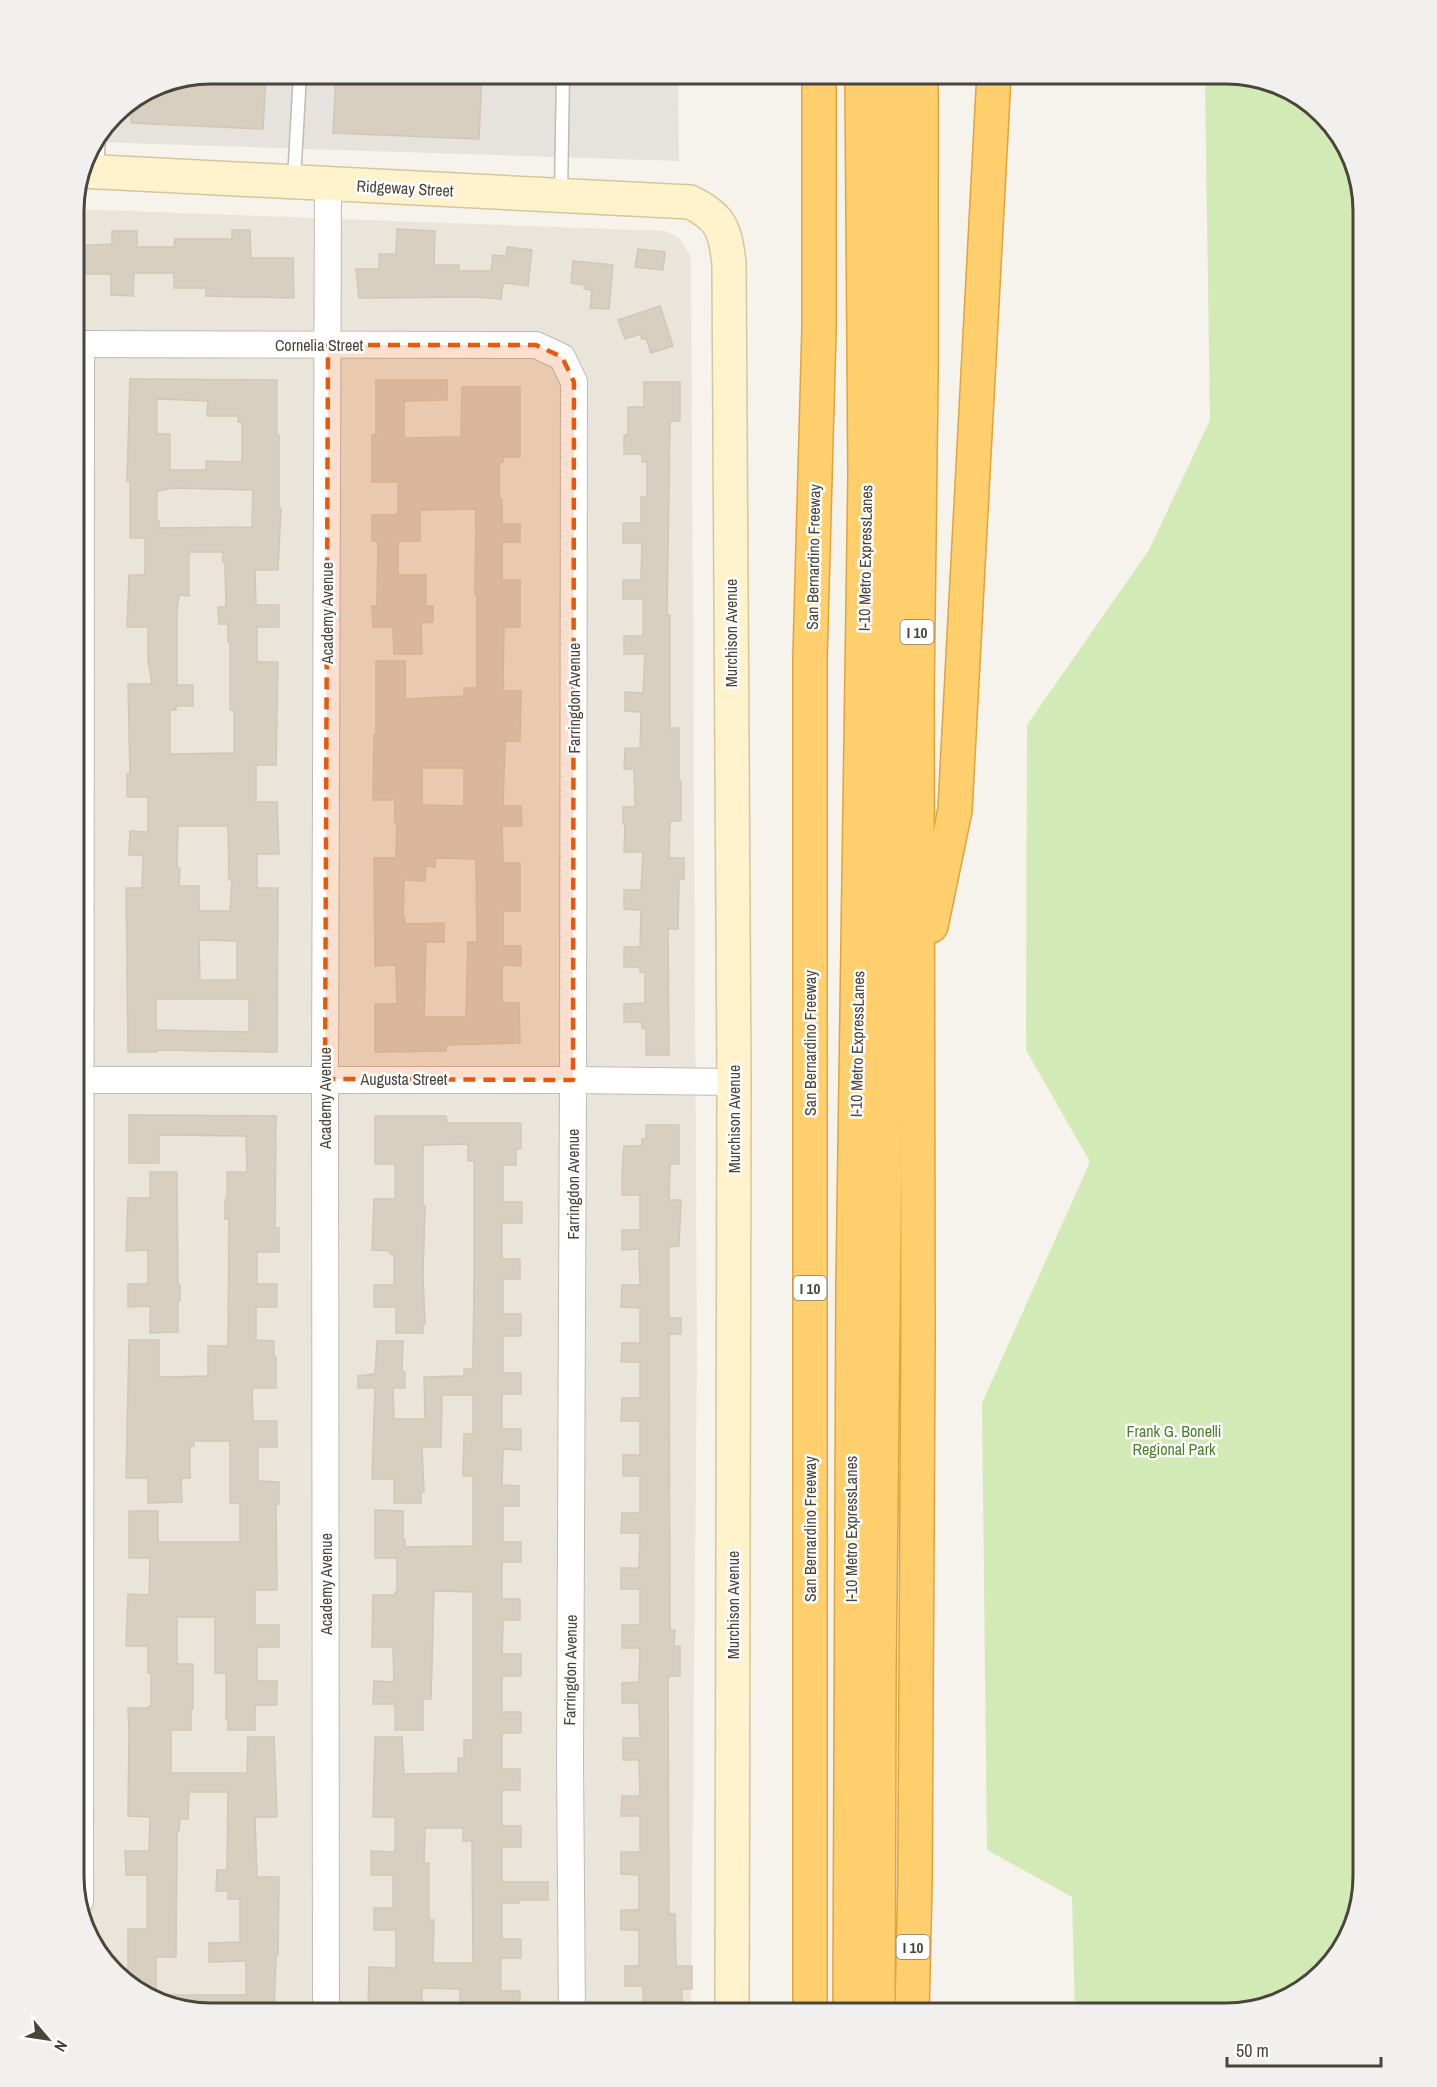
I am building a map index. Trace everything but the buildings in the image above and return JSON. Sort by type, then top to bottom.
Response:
[{"type":"highway","points":[[801,84],[819,122]]},
{"type":"highway","name":"San Bernardino Freeway","points":[[810,2003],[810,658],[819,330],[819,84]]},
{"type":"highway","name":"I-10 Metro ExpressLanes","points":[[850,2003],[853,1297],[866,476],[862,84]]},
{"type":"highway","name":"I-10 Metro ExpressLanes","points":[[878,2003],[879,1677],[895,243],[891,84]]},
{"type":"highway","name":"I 10","points":[[912,2003],[918,1342],[916,697],[921,374],[921,84]]},
{"type":"highway","points":[[917,992],[955,810],[993,84]]},
{"type":"street","name":"Ridgeway Street","points":[[90,172],[690,202],[707,210],[721,226]]},
{"type":"street","name":"Academy Avenue","points":[[326,2003],[325,1079],[328,184]]},
{"type":"street","name":"Murchison Avenue","points":[[721,226],[727,244],[729,263],[734,1082],[732,2003]]},
{"type":"street","name":"Cornelia Street","points":[[84,344],[536,345],[562,357]]},
{"type":"street","name":"Farringdon Avenue","points":[[562,357],[574,382],[570,1763],[572,2003]]},
{"type":"street","name":"Augusta Street","points":[[84,1080],[734,1082]]},
{"type":"lane","points":[[294,182],[299,84]]},
{"type":"lane","points":[[561,195],[563,84]]},
{"type":"highlighted area","points":[[328,345],[536,345],[562,357],[574,382],[573,1080],[325,1079]]},
{"type":"shaded area","points":[[678,84],[679,161],[104,142],[121,121],[140,105],[178,88],[194,85]]},
{"type":"shaded area","points":[[84,209],[666,231],[680,239],[691,257],[697,1355],[691,2003],[203,2003],[186,2001],[155,1990],[121,1966],[101,1940],[94,1925],[88,1909],[84,1876]]},
{"type":"green space","name":"Frank G. Bonelli Regional Park","points":[[1205,84],[1234,84],[1251,86],[1275,94],[1290,101],[1316,121],[1336,147],[1349,178],[1352,194],[1352,1893],[1343,1925],[1327,1953],[1303,1977],[1275,1993],[1259,1999],[1226,2003],[1075,2003],[1072,1897],[987,1850],[982,1403],[1090,1162],[1026,1050],[1027,725],[1149,550],[1210,420]]}]
